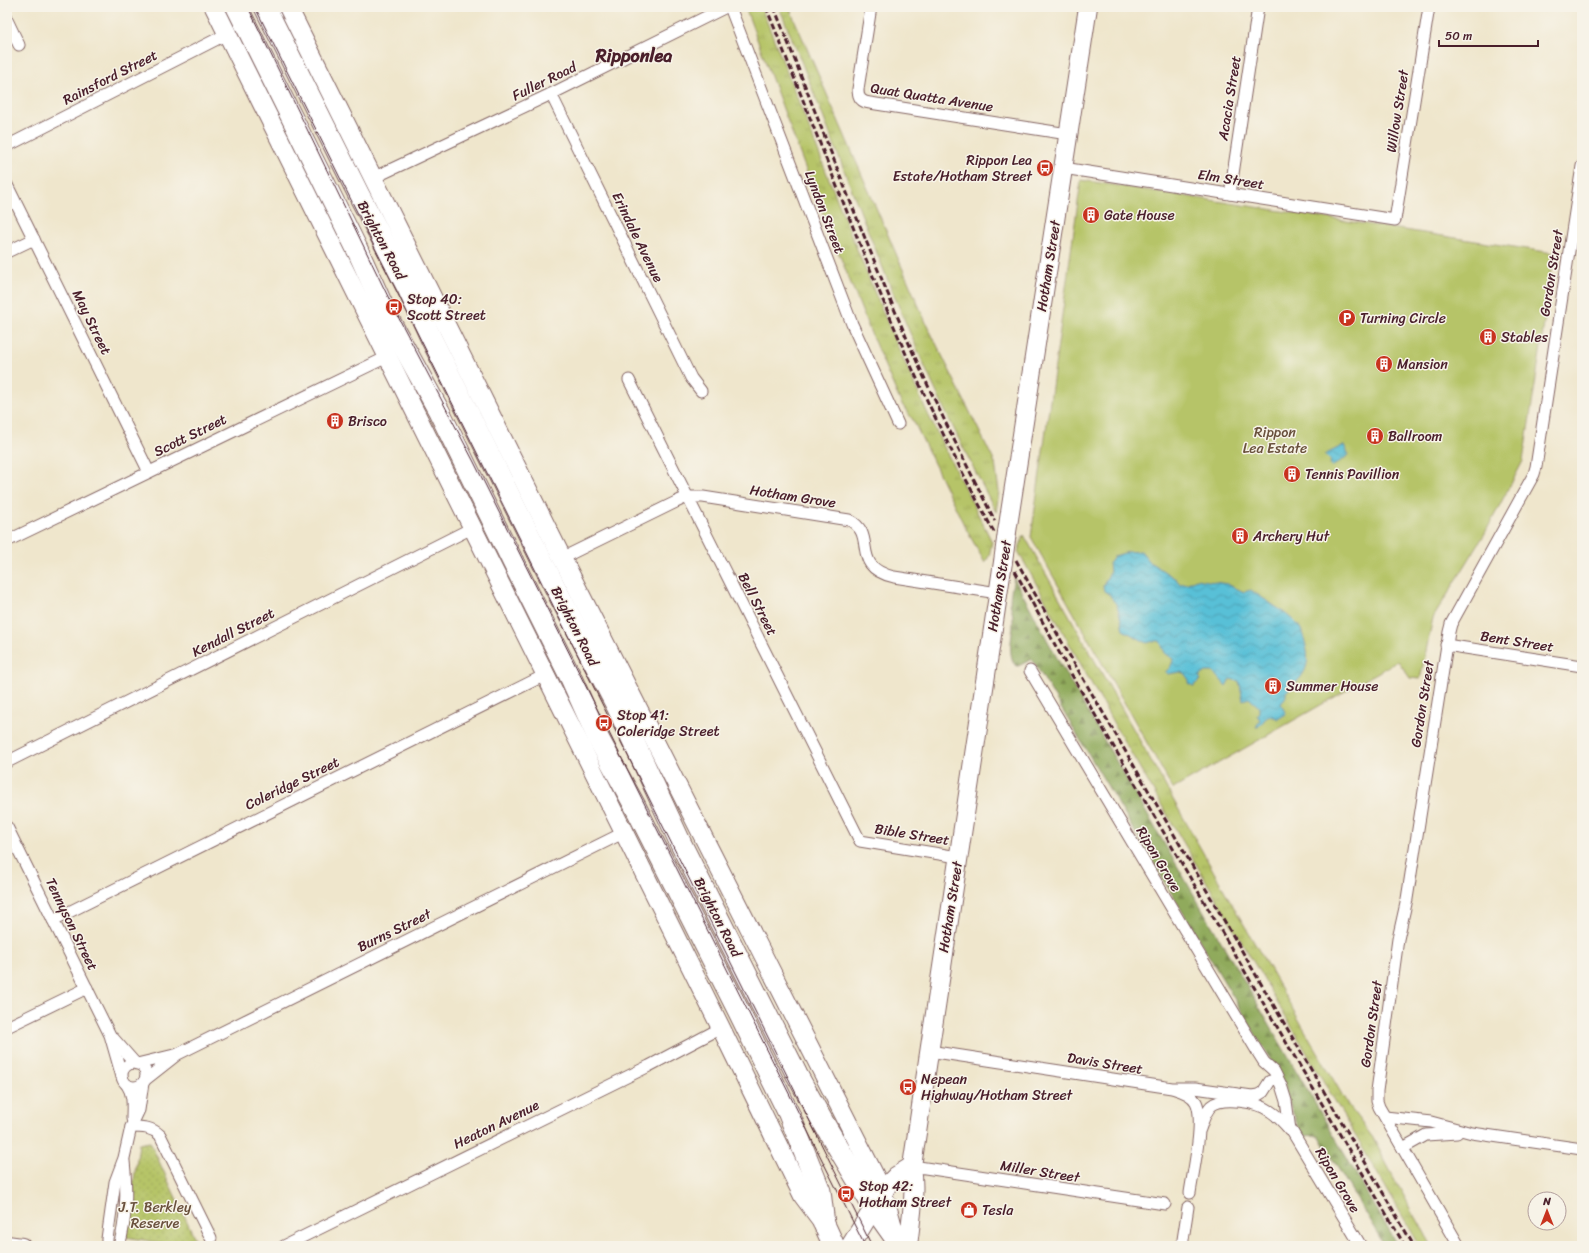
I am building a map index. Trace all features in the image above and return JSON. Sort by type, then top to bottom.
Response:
[{"type":"highway","name":"Brighton Road","points":[[237,7],[357,249],[389,320],[464,462],[571,678],[598,738],[635,806],[798,1133],[820,1191],[824,1224],[834,1246]]},
{"type":"highway","name":"Brighton Road","points":[[265,7],[359,195],[408,288],[487,451],[621,715],[681,844],[810,1100],[878,1201],[902,1243]]},
{"type":"highway","points":[[290,114],[313,103]]},
{"type":"highway","points":[[464,462],[487,451]]},
{"type":"highway","points":[[681,898],[704,888]]},
{"type":"main road","name":"Brighton Road","points":[[214,7],[803,1196],[824,1224]]},
{"type":"main road","name":"Brighton Road","points":[[288,7],[423,275],[562,558],[654,739],[878,1201]]},
{"type":"main road","name":"Hotham Street","points":[[902,1243],[914,1192],[912,1166],[1007,532],[1088,7]]},
{"type":"main road","points":[[259,98],[284,113],[290,114]]},
{"type":"main road","points":[[316,165],[316,213]]},
{"type":"main road","points":[[422,427],[464,462]]},
{"type":"main road","points":[[487,451],[521,474]]},
{"type":"main road","points":[[523,630],[524,584]]},
{"type":"main road","points":[[648,775],[654,739]]},
{"type":"main road","points":[[645,876],[676,900],[681,898]]},
{"type":"main road","points":[[850,1246],[878,1201],[896,1176],[912,1166]]},
{"type":"main road","points":[[7,1244],[22,1246]]},
{"type":"street","name":"Fuller Road","points":[[373,178],[551,94],[726,7]]},
{"type":"street","name":"Lyndon Street","points":[[730,7],[852,324],[898,424]]},
{"type":"street","name":"Quat Quatta Avenue","points":[[871,7],[858,89],[858,96],[860,100],[865,103],[1068,134]]},
{"type":"street","name":"Acacia Street","points":[[1230,194],[1258,7]]},
{"type":"street","name":"Willow Street","points":[[1395,220],[1429,7]]},
{"type":"street","points":[[7,20],[19,45]]},
{"type":"street","name":"Rainsford Street","points":[[7,146],[227,34]]},
{"type":"street","name":"Erindale Avenue","points":[[551,94],[691,378],[701,391]]},
{"type":"street","name":"Gordon Street","points":[[1458,1246],[1377,1101],[1378,1083],[1398,939],[1407,899],[1446,645],[1451,624],[1534,474],[1536,467],[1582,166]]},
{"type":"street","name":"Elm Street","points":[[1063,168],[1395,220]]},
{"type":"street","name":"May Street","points":[[7,185],[149,472]]},
{"type":"street","points":[[7,252],[34,239]]},
{"type":"street","name":"Scott Street","points":[[7,541],[387,357]]},
{"type":"street","name":"Bell Street","points":[[629,380],[860,840]]},
{"type":"street","name":"Hotham Grove","points":[[562,558],[687,498],[711,498],[846,519],[852,521],[859,528],[863,536],[868,561],[883,574],[998,593]]},
{"type":"street","name":"Kendall Street","points":[[7,762],[472,528]]},
{"type":"street","name":"Bent Street","points":[[1446,645],[1582,666]]},
{"type":"street","name":"Ripon Grove","points":[[1030,671],[1264,1062],[1290,1130],[1361,1246]]},
{"type":"street","name":"Coleridge Street","points":[[53,920],[545,675]]},
{"type":"street","name":"Tennyson Street","points":[[8,831],[110,1035],[125,1081],[130,1089],[132,1098],[131,1127]]},
{"type":"street","name":"Burns Street","points":[[144,1081],[178,1054],[623,833]]},
{"type":"street","name":"Bible Street","points":[[860,840],[958,857]]},
{"type":"street","points":[[7,1027],[87,988]]},
{"type":"street","name":"Heaton Avenue","points":[[284,1246],[649,1066],[721,1028]]},
{"type":"street","name":"Tennyson Street","points":[[110,1035],[136,1064],[142,1067],[145,1072],[144,1081]]},
{"type":"street","name":"Davis Street","points":[[929,1051],[1172,1088],[1195,1088],[1252,1096],[1261,1093],[1270,1081]]},
{"type":"street","name":"Burns Street","points":[[136,1064],[178,1054]]},
{"type":"street","name":"Ripon Grove","points":[[1264,1062],[1274,1071],[1280,1085],[1286,1101],[1290,1130]]},
{"type":"street","points":[[136,1064],[126,1066],[123,1071],[125,1081],[135,1087],[144,1081]]},
{"type":"street","points":[[107,1246],[106,1239],[113,1188],[124,1158],[131,1127],[139,1110],[144,1081]]},
{"type":"street","points":[[1172,1088],[1183,1092],[1195,1101],[1200,1131]]},
{"type":"street","points":[[1190,1193],[1200,1131],[1208,1109],[1216,1103],[1223,1101],[1253,1104],[1264,1107],[1273,1113],[1290,1130]]},
{"type":"street","points":[[1385,1117],[1431,1122],[1472,1132],[1582,1149]]},
{"type":"street","points":[[131,1127],[151,1128],[162,1137],[211,1238]]},
{"type":"street","points":[[1403,1148],[1426,1134],[1441,1132],[1472,1132]]},
{"type":"street","points":[[119,1246],[126,1195],[124,1158]]},
{"type":"street","name":"Miller Street","points":[[912,1166],[1165,1204]]},
{"type":"street","points":[[1182,1246],[1188,1207]]},
{"type":"green space","points":[[745,7],[761,7],[856,248],[896,343],[935,429],[992,542],[989,556],[985,563],[965,527],[913,420],[901,403],[874,341],[812,186]]},
{"type":"green space","points":[[779,7],[789,7],[927,325],[995,463],[999,492],[996,512],[944,409],[908,329]]},
{"type":"green space","name":"Rippon Lea Estate","points":[[1081,180],[1553,253],[1541,347],[1523,461],[1484,535],[1433,618],[1420,679],[1410,678],[1398,661],[1173,789],[1031,537]]},
{"type":"green space","points":[[1024,535],[1228,897],[1348,1105],[1373,1138],[1432,1246],[1420,1246],[1114,724],[1018,551]]},
{"type":"green space","points":[[1014,578],[1064,671],[1398,1246],[1385,1246],[1318,1135],[1302,1136],[1283,1084],[1269,1057],[1032,659],[1018,666],[1015,665],[1012,660],[1011,642],[1013,618],[1010,603]]},
{"type":"green space","name":"J.T. Berkley Reserve","points":[[150,1142],[197,1243],[226,1246],[179,1246],[126,1237],[139,1144]]},
{"type":"water","points":[[1344,445],[1349,455],[1332,467],[1330,463],[1331,460],[1324,455]]},
{"type":"water","points":[[1141,551],[1151,563],[1176,579],[1180,584],[1188,583],[1196,579],[1227,584],[1244,592],[1251,590],[1298,625],[1305,642],[1308,658],[1307,665],[1302,676],[1286,692],[1286,696],[1281,704],[1286,714],[1278,719],[1271,716],[1268,717],[1258,727],[1256,727],[1260,720],[1257,715],[1259,712],[1259,707],[1249,698],[1243,700],[1239,681],[1230,679],[1226,686],[1214,672],[1206,672],[1199,677],[1201,679],[1194,686],[1189,684],[1189,680],[1184,673],[1180,672],[1168,674],[1165,672],[1170,667],[1173,659],[1165,653],[1160,641],[1147,643],[1123,630],[1115,603],[1109,594],[1104,591],[1103,586],[1110,572],[1109,563],[1114,556],[1128,552]]},
{"type":"tram line","points":[[248,7],[394,309],[474,462],[865,1246]]},
{"type":"tram line","points":[[255,7],[872,1246]]},
{"type":"railway","points":[[766,7],[893,325],[962,472],[994,532]]},
{"type":"railway","points":[[774,7],[860,225],[914,355],[933,397],[995,521]]},
{"type":"railway","points":[[1016,560],[1067,651],[1414,1246]]},
{"type":"railway","points":[[1015,571],[1066,665],[1405,1246]]},
{"type":"place","name":"Rippon Lea Estate/Hotham Street","points":[[1045,168]]},
{"type":"place","name":"Gate House","points":[[1091,215]]},
{"type":"place","name":"Stop 40: Scott Street","points":[[394,307]]},
{"type":"place","name":"Turning Circle","points":[[1347,318]]},
{"type":"place","name":"Stables","points":[[1488,337]]},
{"type":"place","name":"Mansion","points":[[1384,364]]},
{"type":"place","name":"Brisco","points":[[335,421]]},
{"type":"place","name":"Ballroom","points":[[1375,436]]},
{"type":"place","name":"Tennis Pavillion","points":[[1292,474]]},
{"type":"place","name":"Archery Hut","points":[[1240,536]]},
{"type":"place","name":"Summer House","points":[[1273,686]]},
{"type":"place","name":"Stop 41: Coleridge Street","points":[[604,723]]},
{"type":"place","name":"Nepean Highway/Hotham Street","points":[[908,1087]]},
{"type":"place","name":"Stop 42: Hotham Street","points":[[846,1194]]},
{"type":"place","name":"Tesla","points":[[969,1210]]},
{"type":"district","name":"Ripponlea","points":[[634,56]]}]
